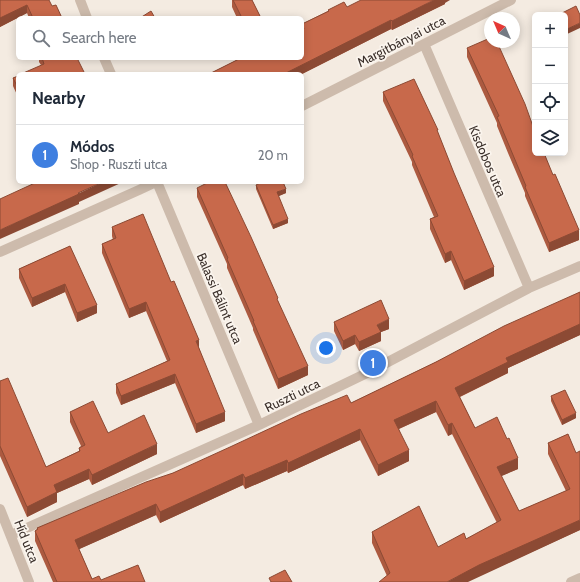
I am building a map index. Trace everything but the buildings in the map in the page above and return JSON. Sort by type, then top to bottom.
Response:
[{"type":"street","points":[[80,0],[86,16]]},
{"type":"street","name":"Margitbányai utca","points":[[304,105],[511,0]]},
{"type":"street","name":"Kisdobos utca","points":[[424,44],[528,288]]},
{"type":"street","points":[[105,60],[110,72]]},
{"type":"street","points":[[0,252],[152,184]]},
{"type":"street","name":"Balassi Bálint utca","points":[[157,184],[259,425]]},
{"type":"street","name":"Ruszti utca","points":[[10,535],[259,425],[367,373],[528,288],[580,266]]},
{"type":"street","name":"Híd utca","points":[[0,509],[30,582]]},
{"type":"street","points":[[571,582],[580,578]]},
{"type":"place","name":"Módos","points":[[373,363]]}]
